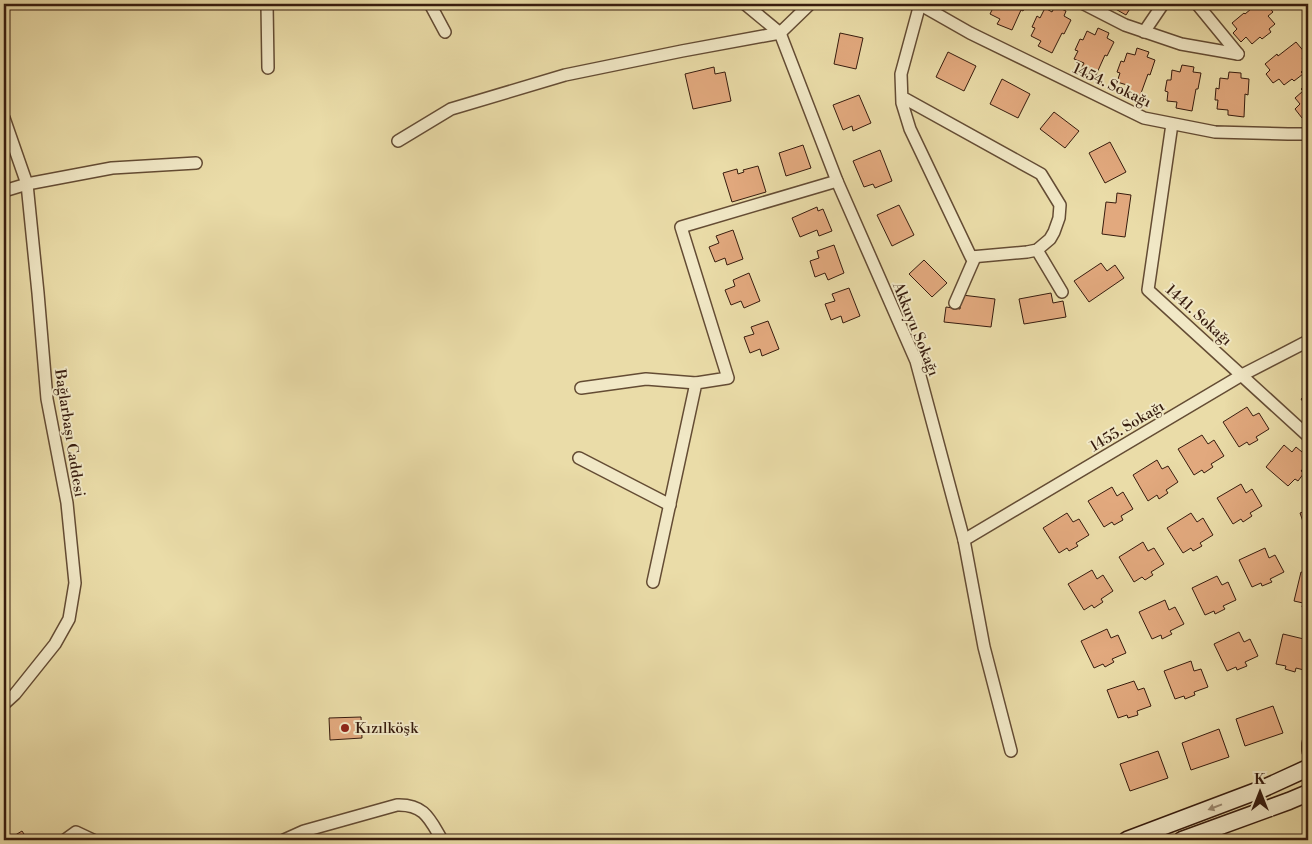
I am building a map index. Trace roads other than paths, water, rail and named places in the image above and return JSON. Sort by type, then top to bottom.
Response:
[{"type":"street","points":[[267,4],[268,68]]},
{"type":"street","points":[[430,4],[445,32]]},
{"type":"street","name":"Akkuyu Sokağı","points":[[745,4],[780,34],[837,181],[916,361],[964,540],[984,647],[1011,751]]},
{"type":"street","points":[[398,141],[450,109],[565,75],[682,51],[780,34],[810,4]]},
{"type":"street","points":[[902,97],[1041,174],[1060,205],[1059,218],[1050,240],[1037,250],[970,257],[910,130],[902,102],[901,74],[919,4]]},
{"type":"street","name":"1454. Sokağı","points":[[919,4],[970,33],[1144,118],[1215,132],[1308,134]]},
{"type":"street","points":[[1084,4],[1125,26],[1181,44],[1238,54],[1196,4]]},
{"type":"street","points":[[1144,32],[1163,4]]},
{"type":"street","name":"Bağlarbaşı Caddesi","points":[[4,118],[27,184],[47,399],[66,503],[75,583],[68,619],[55,644],[15,694],[4,704]]},
{"type":"street","name":"1441. Sokağı","points":[[1172,124],[1148,290],[1308,436]]},
{"type":"street","points":[[4,191],[27,184],[112,168],[196,163]]},
{"type":"street","points":[[581,388],[646,379],[696,383],[728,378],[681,227],[837,181]]},
{"type":"street","points":[[1037,250],[1062,292]]},
{"type":"street","points":[[955,303],[975,257]]},
{"type":"street","name":"1455. Sokağı","points":[[964,540],[1242,375],[1308,341]]},
{"type":"street","points":[[653,582],[696,383]]},
{"type":"street","points":[[579,458],[670,505]]},
{"type":"street","points":[[1308,743],[1308,751]]},
{"type":"street","points":[[1127,840],[1262,789],[1308,768]]},
{"type":"street","points":[[1182,840],[1308,793]]},
{"type":"street","points":[[284,840],[304,832],[397,805],[415,807],[423,812],[429,818],[442,840]]},
{"type":"street","points":[[65,840],[76,832],[92,840]]},
{"type":"place","name":"Kızılköşk","points":[[345,728]]}]
